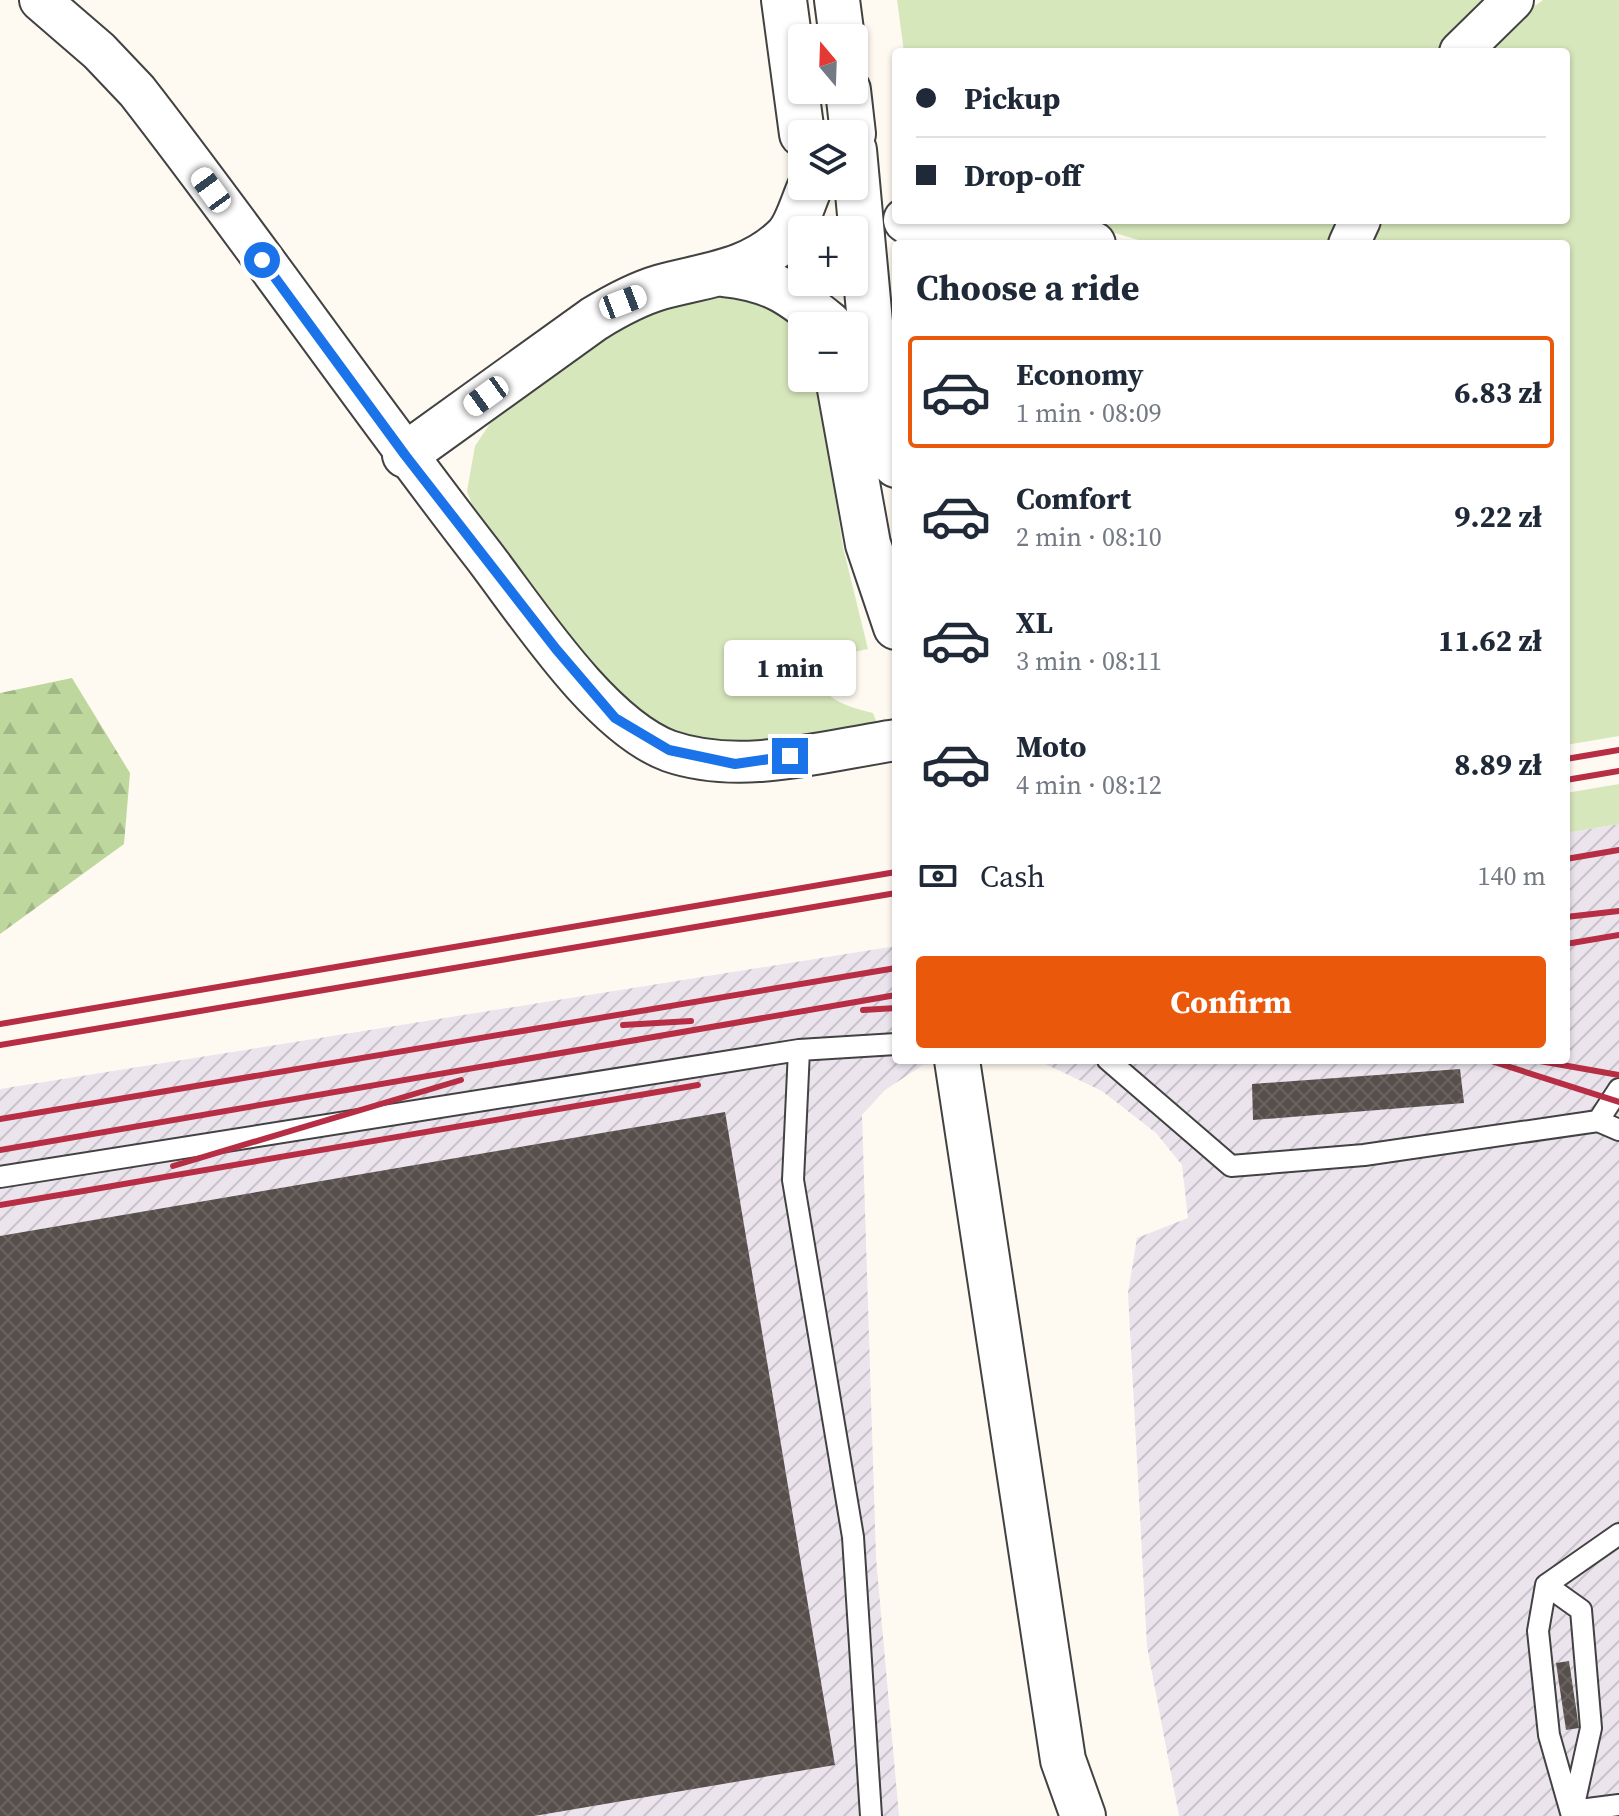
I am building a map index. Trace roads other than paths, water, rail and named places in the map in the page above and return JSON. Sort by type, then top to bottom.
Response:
[{"type":"street","points":[[40,0],[99,51],[137,91],[405,455],[556,649],[615,718],[669,750],[735,764],[892,741]]},
{"type":"street","points":[[784,0],[800,120]]},
{"type":"street","points":[[837,0],[840,24]]},
{"type":"street","points":[[1464,48],[1513,0]]},
{"type":"street","points":[[868,167],[877,188],[892,207]]},
{"type":"street","points":[[405,455],[594,319],[623,302],[661,287],[724,274],[757,258],[787,236],[804,200]]},
{"type":"street","points":[[854,200],[856,312]]},
{"type":"street","points":[[913,224],[948,240]]},
{"type":"street","points":[[985,240],[1048,236],[1070,240]]},
{"type":"street","points":[[724,274],[757,277],[787,292],[847,312]]},
{"type":"street","points":[[837,296],[853,312]]},
{"type":"street","points":[[868,360],[892,450]]},
{"type":"street","points":[[841,392],[868,544],[892,615]]},
{"type":"street","points":[[958,1064],[1063,1760],[1083,1816]]},
{"type":"street","points":[[1057,1816],[1063,1760]]},
{"type":"lane","points":[[0,1177],[799,1050],[892,1044]]},
{"type":"lane","points":[[799,1050],[793,1180],[853,1537],[871,1816]]},
{"type":"lane","points":[[1113,1064],[1231,1166],[1364,1155],[1598,1121],[1619,1130]]},
{"type":"lane","points":[[1598,1121],[1619,1089]]},
{"type":"lane","points":[[1572,1814],[1549,1735],[1538,1631],[1546,1585],[1619,1534]]},
{"type":"lane","points":[[1546,1585],[1581,1610],[1591,1728],[1572,1814]]},
{"type":"lane","points":[[1572,1814],[1619,1805]]},
{"type":"railway","points":[[1570,758],[1619,750]]},
{"type":"railway","points":[[1570,779],[1619,771]]},
{"type":"railway","points":[[1570,858],[1619,850]]},
{"type":"railway","points":[[0,1024],[892,873]]},
{"type":"railway","points":[[0,1045],[892,894]]},
{"type":"railway","points":[[1570,917],[1619,911]]},
{"type":"railway","points":[[1570,943],[1619,935]]},
{"type":"railway","points":[[0,1119],[892,969]]},
{"type":"railway","points":[[0,1150],[892,996]]},
{"type":"railway","points":[[863,1010],[892,1008]]},
{"type":"railway","points":[[623,1025],[691,1021]]},
{"type":"railway","points":[[1500,1064],[1619,1102]]},
{"type":"railway","points":[[1557,1064],[1619,1075]]},
{"type":"railway","points":[[173,1166],[461,1080]]},
{"type":"railway","points":[[66,1194],[698,1085]]},
{"type":"railway","points":[[0,1205],[77,1192]]}]
